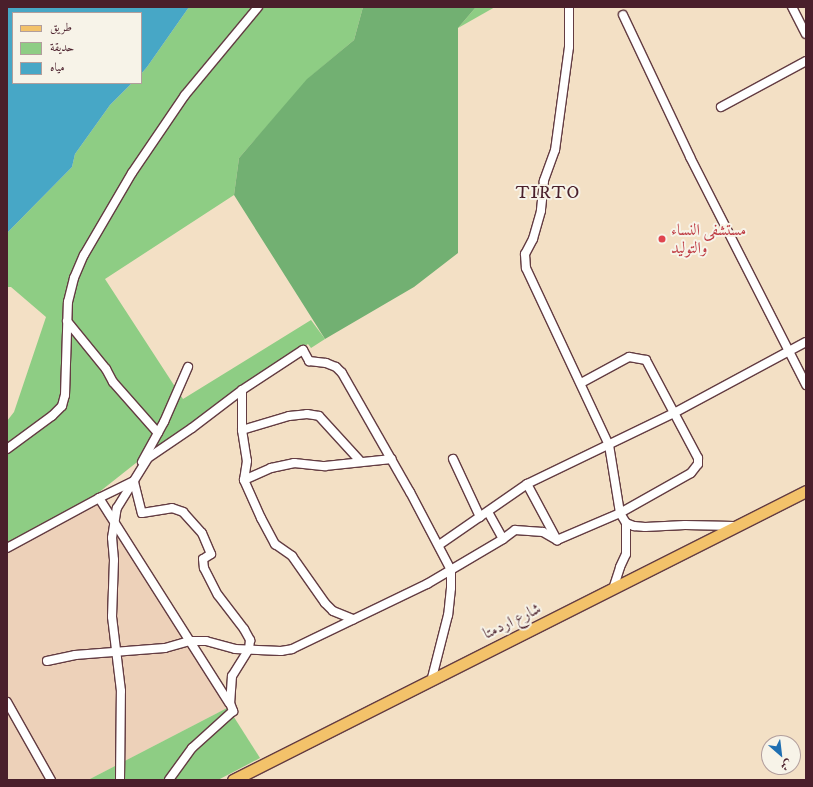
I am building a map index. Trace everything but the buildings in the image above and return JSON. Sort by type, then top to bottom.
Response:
[{"type":"main road","name":"شارع اردمتا","points":[[233,780],[432,678],[613,589],[734,526],[806,491]]},
{"type":"street","points":[[7,449],[52,416],[62,406],[65,395],[68,302],[74,278],[82,261],[132,173],[185,96],[258,7]]},
{"type":"street","points":[[569,7],[569,47],[555,150],[544,180],[539,218],[533,239],[525,254],[526,268],[541,303],[609,445],[620,513],[626,523],[626,554],[613,589]]},
{"type":"street","points":[[792,7],[806,34]]},
{"type":"street","points":[[623,15],[690,157],[806,385]]},
{"type":"street","points":[[721,106],[806,61]]},
{"type":"street","points":[[67,321],[106,369],[113,382],[158,433]]},
{"type":"street","points":[[439,545],[527,484],[674,413],[806,342]]},
{"type":"street","points":[[120,780],[121,691],[112,617],[114,560],[112,538],[117,508],[148,458],[192,428],[242,390],[303,350],[309,362],[326,363],[336,367],[342,373],[392,459],[451,570],[448,615],[432,678]]},
{"type":"street","points":[[557,540],[620,513],[691,473],[698,464],[698,458],[646,360],[629,358],[581,384]]},
{"type":"street","points":[[188,367],[158,433],[145,455],[134,482],[142,513],[172,508],[182,512],[202,533],[210,554],[203,559],[204,568],[218,595],[249,636],[249,649],[232,676],[230,703]]},
{"type":"street","points":[[242,390],[242,430],[247,461],[244,480],[275,544],[292,556],[315,591],[333,611],[353,619]]},
{"type":"street","points":[[242,430],[289,416],[307,414],[319,416],[361,462]]},
{"type":"street","points":[[244,480],[271,468],[294,463],[325,466],[392,459]]},
{"type":"street","points":[[452,459],[480,517]]},
{"type":"street","points":[[7,548],[99,498],[134,482]]},
{"type":"street","points":[[527,484],[557,540]]},
{"type":"street","points":[[99,498],[230,703],[233,711],[192,748],[169,780]]},
{"type":"street","points":[[488,512],[502,539]]},
{"type":"street","points":[[626,523],[634,526],[645,527],[686,525],[734,526]]},
{"type":"street","points":[[47,661],[75,655],[165,648],[190,641],[206,641],[235,649],[292,650],[353,619],[398,599],[451,570],[515,530],[543,532],[557,540]]},
{"type":"street","points":[[7,702],[51,780]]},
{"type":"shaded area","points":[[97,504],[227,708],[88,780],[7,780],[7,551]]},
{"type":"green space","points":[[189,7],[363,7],[354,40],[310,77],[239,158],[234,195],[105,279],[183,399],[311,320],[325,339],[311,348],[308,344],[241,389],[189,428],[141,459],[98,493],[7,544],[7,421],[14,412],[46,317],[11,287],[7,287],[7,233],[72,167],[75,154],[110,105],[131,84],[142,84],[142,73]]},
{"type":"green space","points":[[363,7],[476,7],[458,28],[458,253],[414,287],[325,339],[234,195],[239,158],[307,79],[354,40]]},
{"type":"green space","points":[[476,7],[495,7],[458,28]]},
{"type":"green space","points":[[227,708],[230,711],[168,780],[88,780]]},
{"type":"green space","points":[[232,714],[260,758],[218,780],[171,780],[194,749]]},
{"type":"water","points":[[7,7],[189,7],[142,73],[142,12],[12,12],[12,84],[131,84],[110,105],[75,154],[72,167],[7,233]]},
{"type":"place","name":"مستشفى النساء والتوليد","points":[[662,239]]},
{"type":"district","name":"TIRTO","points":[[548,193]]}]
